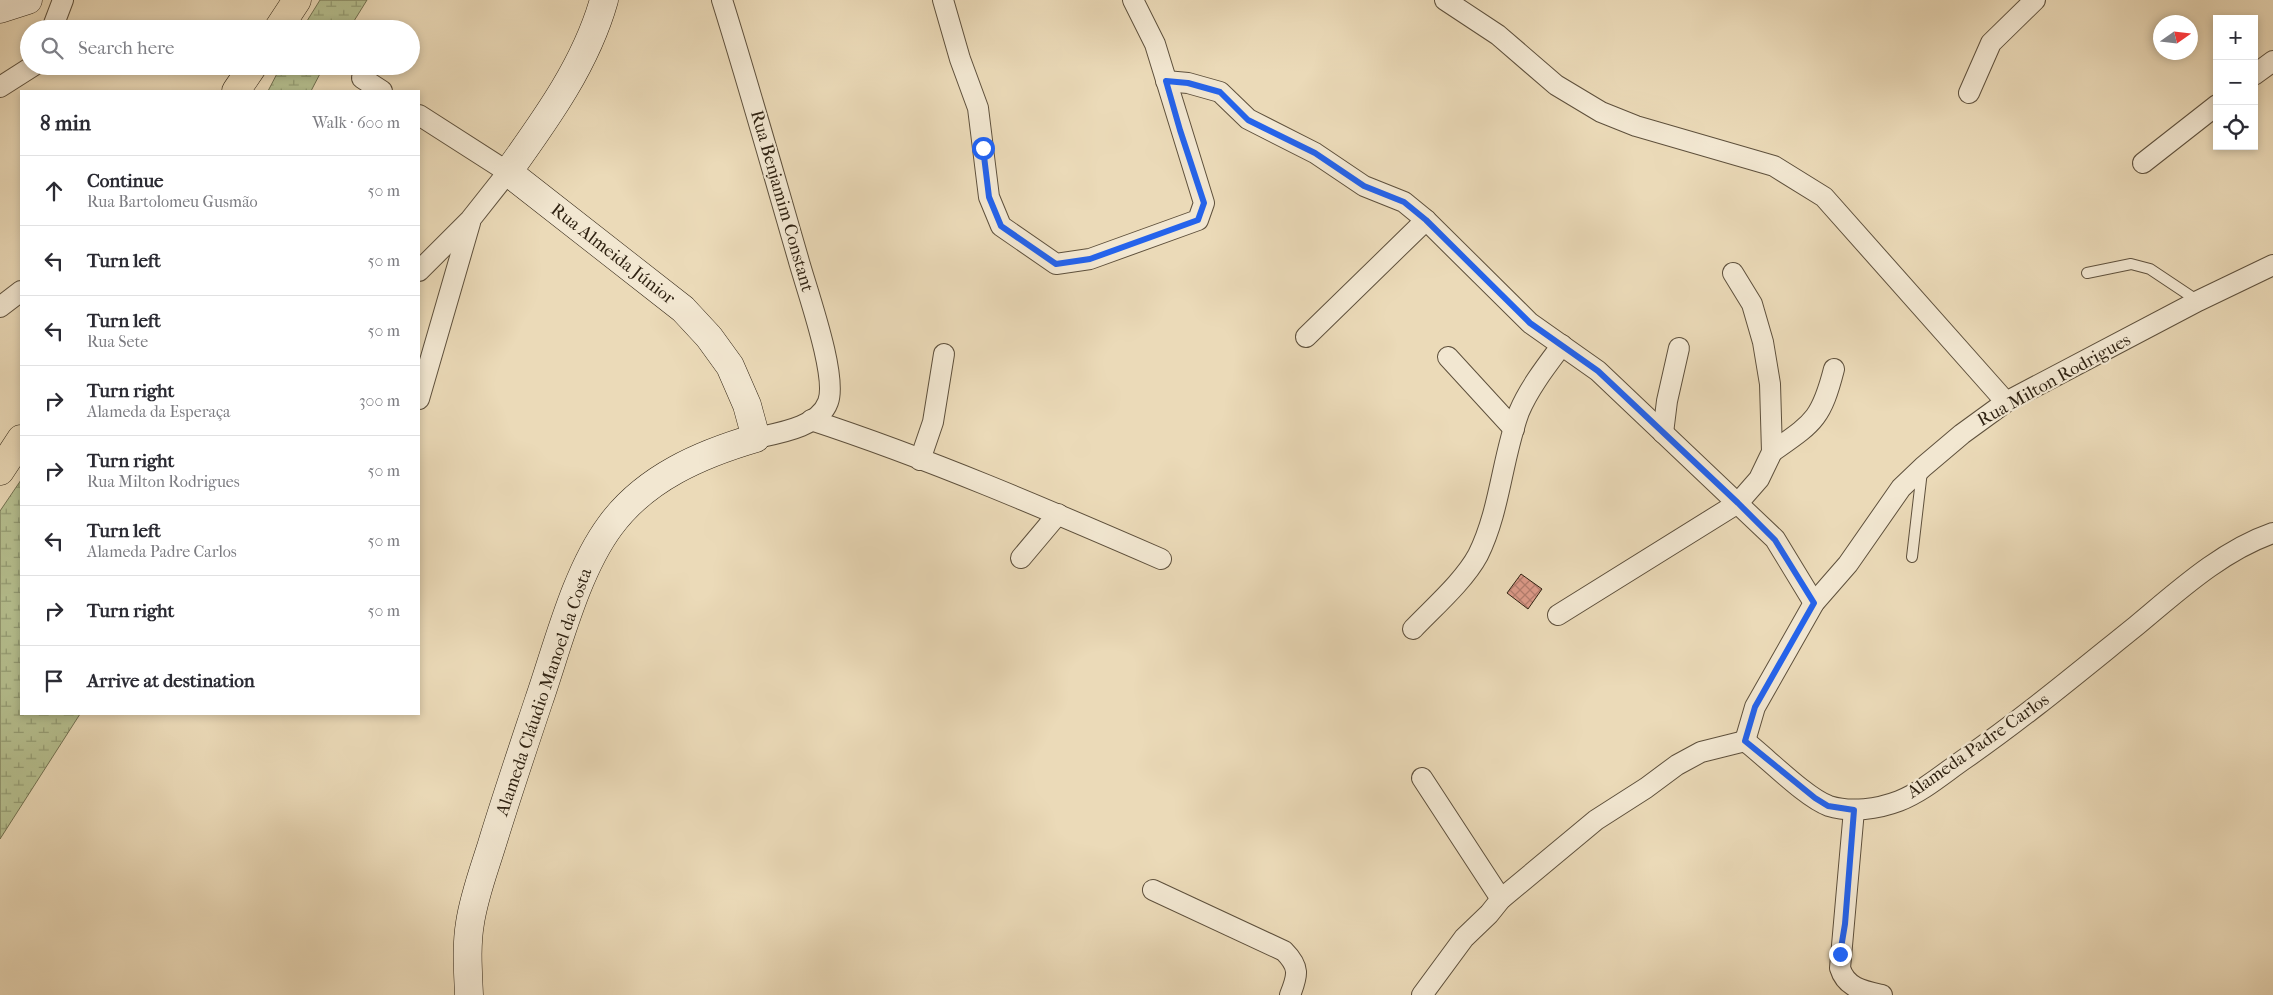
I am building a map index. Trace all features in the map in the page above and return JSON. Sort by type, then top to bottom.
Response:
[{"type":"main road","points":[[284,20],[297,0]]},
{"type":"main road","points":[[237,90],[247,75]]},
{"type":"main road","points":[[0,471],[20,441]]},
{"type":"street","points":[[0,9],[28,0]]},
{"type":"street","points":[[55,20],[63,0]]},
{"type":"street","points":[[420,270],[470,220],[508,172],[557,104],[594,30],[604,0]]},
{"type":"street","name":"Rua Benjamim Constant","points":[[722,0],[746,77],[818,330],[830,384],[830,395],[827,404]]},
{"type":"street","points":[[943,0],[960,59],[978,108],[989,197],[1001,226],[1056,264],[1090,259],[1198,220],[1204,203],[1155,44],[1133,0]]},
{"type":"street","points":[[1445,0],[1498,35],[1556,85],[1601,112],[1636,126],[1774,166],[1824,197],[2006,402]]},
{"type":"street","points":[[1969,93],[1991,43],[2035,0]]},
{"type":"street","points":[[2258,72],[2273,61]]},
{"type":"street","points":[[0,87],[20,74]]},
{"type":"street","points":[[362,78],[380,90]]},
{"type":"street","points":[[1166,81],[1188,83],[1220,92],[1248,120],[1315,153],[1364,186],[1404,202],[1426,220],[1530,323],[1598,371],[1738,503],[1775,540],[1814,603]]},
{"type":"street","points":[[2142,162],[2213,108]]},
{"type":"street","name":"Rua Almeida Júnior","points":[[420,116],[508,172],[683,309],[709,337],[730,366],[747,405],[756,438]]},
{"type":"street","points":[[420,395],[470,220]]},
{"type":"street","points":[[1306,337],[1426,220]]},
{"type":"street","name":"Rua Milton Rodrigues","points":[[1745,741],[1755,707],[1814,603],[1848,564],[1901,488],[1923,467],[1962,434],[2006,402],[2198,301],[2273,265]]},
{"type":"street","points":[[1558,614],[1738,503],[1759,479],[1772,452],[1770,384],[1763,342],[1752,304],[1733,273]]},
{"type":"street","points":[[0,307],[20,292]]},
{"type":"street","points":[[1413,630],[1469,568],[1477,556],[1492,514],[1520,410],[1537,380],[1562,345]]},
{"type":"street","points":[[1663,433],[1667,401],[1679,348]]},
{"type":"street","points":[[920,460],[933,422],[944,354]]},
{"type":"street","points":[[1448,357],[1514,429]]},
{"type":"street","points":[[1772,452],[1808,426],[1817,416],[1827,397],[1834,369]]},
{"type":"street","name":"Alameda Cláudio Manoel da Costa","points":[[469,995],[468,938],[473,907],[512,779],[576,594],[592,556],[610,526],[634,500],[667,475],[698,457],[720,448],[780,432],[811,420],[827,404]]},
{"type":"street","points":[[811,420],[1058,514],[1161,559]]},
{"type":"street","points":[[1021,558],[1058,514]]},
{"type":"street","name":"Alameda Padre Carlos","points":[[1745,741],[1815,798],[1828,806],[1854,810],[1880,807],[1922,790],[2017,722],[2189,582],[2234,552],[2273,533]]},
{"type":"street","points":[[1422,995],[1464,938],[1489,914],[1501,899],[1596,820],[1646,788],[1677,765],[1701,752],[1745,741]]},
{"type":"street","points":[[1422,778],[1501,899]]},
{"type":"street","points":[[1854,810],[1840,968],[1843,976],[1854,987],[1882,995]]},
{"type":"street","points":[[1153,890],[1284,951],[1292,959],[1296,969],[1297,978],[1290,995]]},
{"type":"lane","points":[[2087,273],[2131,264],[2150,269],[2198,301]]},
{"type":"lane","points":[[1912,557],[1923,467]]},
{"type":"green space","points":[[320,0],[367,0],[355,20],[308,20]]},
{"type":"green space","points":[[276,75],[319,75],[312,90],[269,90]]},
{"type":"green space","points":[[20,481],[20,715],[79,715],[0,839],[0,511]]},
{"type":"building","points":[[1521,574],[1542,589],[1528,609],[1507,593]]},
{"type":"route","points":[[983,148],[989,197],[1001,226],[1056,264],[1090,259],[1198,220],[1204,203],[1166,81],[1188,83],[1220,92],[1248,120],[1315,153],[1364,186],[1404,202],[1426,220],[1530,323],[1598,371],[1775,540],[1814,603],[1755,707],[1745,741],[1805,792],[1828,806],[1854,810],[1845,924],[1840,954]]}]
